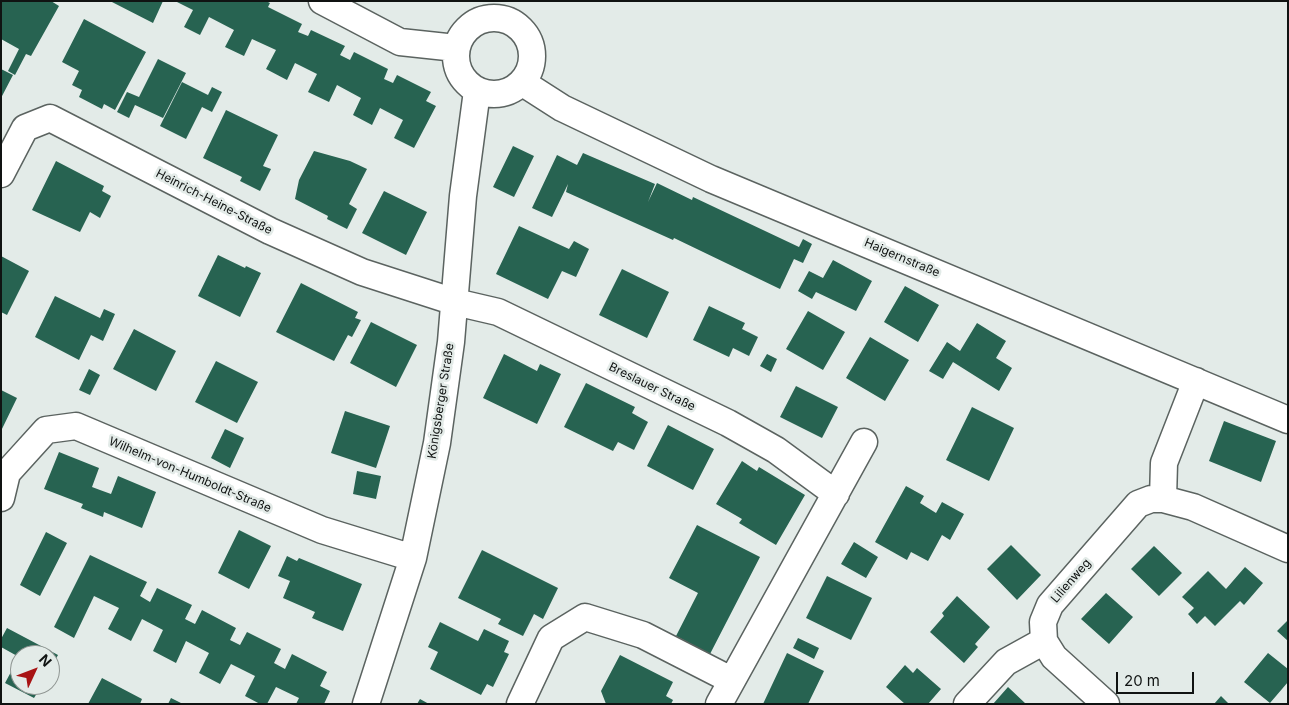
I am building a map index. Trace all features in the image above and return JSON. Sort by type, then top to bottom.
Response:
[{"type":"street","points":[[322,1],[400,42],[456,48]]},
{"type":"street","points":[[499,10],[526,34],[533,49],[533,66],[523,83],[512,92],[495,95],[478,92],[466,83],[457,68],[456,48],[462,34],[471,25],[499,10]]},
{"type":"street","name":"Haigernstraße","points":[[523,83],[562,108],[712,178],[1288,420]]},
{"type":"street","name":"Königsberger Straße","points":[[366,704],[413,558],[436,443],[455,302],[463,196],[478,92]]},
{"type":"street","name":"Heinrich-Heine-Straße","points":[[1,174],[25,128],[50,118],[270,231],[362,272],[455,302]]},
{"type":"street","name":"Breslauer Straße","points":[[455,302],[498,312],[728,423],[776,450],[836,494]]},
{"type":"street","points":[[1163,499],[1164,462],[1196,381]]},
{"type":"street","name":"Wilhelm-von-Humboldt-Straße","points":[[1,498],[6,473],[46,430],[76,426],[322,530],[413,558]]},
{"type":"street","points":[[719,704],[730,680],[864,442]]},
{"type":"street","name":"Lilienweg","points":[[1044,641],[1042,622],[1050,605],[1138,504],[1151,499],[1163,499],[1192,507],[1288,549]]},
{"type":"street","points":[[520,704],[552,638],[585,617],[643,635],[730,680]]},
{"type":"street","points":[[967,704],[1006,662],[1044,641],[1054,657],[1106,704]]},
{"type":"building","points":[[1,1],[51,1],[59,6],[31,56],[26,54],[15,75],[8,71],[19,49],[1,39]]},
{"type":"building","points":[[110,1],[163,1],[153,23]]},
{"type":"building","points":[[175,1],[266,1],[270,3],[268,7],[302,24],[298,32],[308,36],[311,30],[345,46],[340,55],[350,60],[354,52],[388,69],[384,79],[393,83],[397,75],[431,92],[426,101],[436,106],[414,148],[394,138],[403,120],[380,108],[372,125],[353,115],[361,98],[337,85],[329,102],[308,92],[317,74],[295,63],[287,80],[266,69],[276,50],[252,39],[244,56],[225,47],[234,30],[209,17],[200,35],[184,27],[193,10]]},
{"type":"building","points":[[84,19],[146,52],[115,110],[104,104],[102,109],[79,97],[82,90],[72,85],[79,71],[62,62]]},
{"type":"building","points":[[158,59],[186,73],[163,118],[135,105],[129,118],[117,112],[127,92],[139,97]]},
{"type":"building","points":[[1,69],[13,75],[1,98]]},
{"type":"building","points":[[182,82],[208,95],[212,87],[222,92],[212,112],[202,107],[186,139],[160,126]]},
{"type":"building","points":[[226,110],[278,135],[263,166],[271,169],[260,191],[240,181],[242,177],[203,158]]},
{"type":"building","points":[[513,146],[534,156],[514,197],[493,187]]},
{"type":"building","points":[[314,151],[350,161],[367,169],[349,204],[357,209],[347,229],[327,219],[328,216],[295,199],[299,180]]},
{"type":"building","points":[[583,153],[655,184],[648,202],[657,183],[692,200],[693,197],[799,247],[803,239],[812,244],[803,263],[794,259],[780,289],[674,238],[673,240],[566,192],[568,184],[552,217],[532,208],[557,155],[577,165]]},
{"type":"building","points":[[56,161],[104,186],[102,191],[111,196],[100,218],[90,212],[80,232],[32,210]]},
{"type":"building","points":[[384,191],[427,212],[406,255],[362,233]]},
{"type":"building","points":[[519,226],[569,249],[574,241],[589,249],[576,277],[562,271],[548,299],[496,274]]},
{"type":"building","points":[[218,255],[245,268],[246,266],[261,273],[240,317],[198,296]]},
{"type":"building","points":[[1,256],[29,271],[7,315],[1,312]]},
{"type":"building","points":[[833,260],[872,281],[856,311],[816,292],[812,299],[798,291],[809,271],[823,278]]},
{"type":"building","points":[[622,269],[669,292],[647,338],[599,315]]},
{"type":"building","points":[[301,283],[358,312],[355,318],[361,320],[352,337],[348,335],[334,361],[276,332]]},
{"type":"building","points":[[905,286],[939,305],[918,342],[884,322]]},
{"type":"building","points":[[55,296],[100,318],[104,309],[115,314],[103,341],[91,335],[79,360],[35,337]]},
{"type":"building","points":[[709,306],[745,323],[742,329],[758,337],[749,356],[733,348],[729,357],[693,340]]},
{"type":"building","points":[[808,311],[845,332],[823,370],[786,349]]},
{"type":"building","points":[[371,322],[417,345],[396,387],[350,363]]},
{"type":"building","points":[[977,323],[1006,341],[996,358],[1012,368],[999,391],[953,362],[943,379],[929,371],[947,342],[960,351]]},
{"type":"building","points":[[134,329],[176,351],[156,391],[113,369]]},
{"type":"building","points":[[870,337],[909,360],[885,401],[846,378]]},
{"type":"building","points":[[504,354],[537,371],[540,364],[561,374],[537,424],[483,398]]},
{"type":"building","points":[[767,354],[777,359],[771,372],[760,366]]},
{"type":"building","points":[[216,361],[258,382],[237,423],[195,402]]},
{"type":"building","points":[[89,369],[100,375],[90,395],[79,390]]},
{"type":"building","points":[[586,383],[635,407],[632,413],[648,422],[634,450],[618,442],[613,451],[564,427]]},
{"type":"building","points":[[796,386],[838,407],[822,438],[780,417]]},
{"type":"building","points":[[1,390],[17,398],[1,431]]},
{"type":"building","points":[[972,407],[1014,428],[989,481],[946,460]]},
{"type":"building","points":[[345,411],[390,426],[376,468],[331,453]]},
{"type":"building","points":[[1224,421],[1276,441],[1261,482],[1209,461]]},
{"type":"building","points":[[668,425],[714,449],[693,490],[647,466]]},
{"type":"building","points":[[225,429],[244,438],[230,468],[211,458]]},
{"type":"building","points":[[59,452],[99,468],[92,487],[111,494],[118,476],[156,492],[142,528],[104,512],[103,517],[81,508],[83,504],[44,489]]},
{"type":"building","points":[[742,461],[757,471],[759,467],[805,495],[776,545],[739,523],[742,519],[716,504]]},
{"type":"building","points":[[357,471],[381,476],[376,499],[353,494]]},
{"type":"building","points":[[906,486],[924,496],[920,503],[936,513],[942,502],[964,514],[950,540],[942,535],[928,561],[911,552],[907,560],[875,542]]},
{"type":"building","points":[[697,525],[760,557],[710,654],[676,636],[698,593],[669,578]]},
{"type":"building","points":[[239,530],[271,546],[249,589],[218,573]]},
{"type":"building","points":[[46,532],[67,543],[40,596],[20,585]]},
{"type":"building","points":[[854,542],[878,557],[866,578],[841,564]]},
{"type":"building","points":[[1011,545],[1041,575],[1017,600],[987,569]]},
{"type":"building","points":[[1154,546],[1182,573],[1159,596],[1131,569]]},
{"type":"building","points":[[482,550],[558,588],[543,619],[534,614],[523,636],[498,624],[501,619],[458,598]]},
{"type":"building","points":[[90,555],[147,582],[140,596],[150,602],[157,588],[192,605],[185,619],[195,624],[202,610],[236,628],[230,640],[240,645],[247,632],[281,649],[274,663],[285,669],[292,654],[327,672],[320,686],[330,691],[324,704],[296,704],[299,698],[276,687],[267,704],[260,704],[245,696],[255,676],[231,664],[220,684],[199,673],[209,653],[186,641],[176,663],[153,651],[163,630],[142,619],[131,641],[108,629],[119,608],[94,596],[74,638],[54,627]]},
{"type":"building","points":[[287,556],[297,561],[299,558],[362,584],[343,631],[312,618],[315,612],[283,598],[290,581],[278,576]]},
{"type":"building","points":[[1245,567],[1263,583],[1244,605],[1240,601],[1215,626],[1205,616],[1197,624],[1188,614],[1194,608],[1182,597],[1208,571],[1226,589]]},
{"type":"building","points":[[827,576],[872,598],[851,640],[806,618]]},
{"type":"building","points":[[1106,593],[1133,617],[1109,644],[1081,619]]},
{"type":"building","points":[[957,596],[990,627],[975,644],[978,647],[964,663],[930,632],[944,616],[942,613]]},
{"type":"building","points":[[1288,620],[1288,641],[1277,631]]},
{"type":"building","points":[[440,622],[478,641],[484,629],[509,641],[504,652],[509,654],[493,687],[487,684],[481,695],[430,669],[438,652],[428,647]]},
{"type":"building","points":[[7,628],[39,645],[10,645],[10,652],[1,647],[1,639]]},
{"type":"building","points":[[798,638],[819,648],[814,659],[793,648]]},
{"type":"building","points":[[787,653],[824,671],[808,704],[763,704]]},
{"type":"building","points":[[1268,653],[1288,669],[1288,682],[1270,703],[1244,682]]},
{"type":"building","points":[[620,655],[673,682],[666,696],[673,700],[671,704],[606,704],[601,691]]},
{"type":"building","points":[[905,665],[913,673],[917,668],[941,689],[928,704],[905,704],[886,687]]},
{"type":"building","points":[[10,674],[10,686],[5,683]]},
{"type":"building","points":[[102,678],[142,699],[140,704],[88,704]]},
{"type":"building","points":[[1008,687],[1026,704],[993,704]]},
{"type":"building","points":[[1221,696],[1229,704],[1214,704]]},
{"type":"building","points":[[171,698],[183,704],[168,704]]},
{"type":"building","points":[[420,699],[429,704],[417,704]]}]
